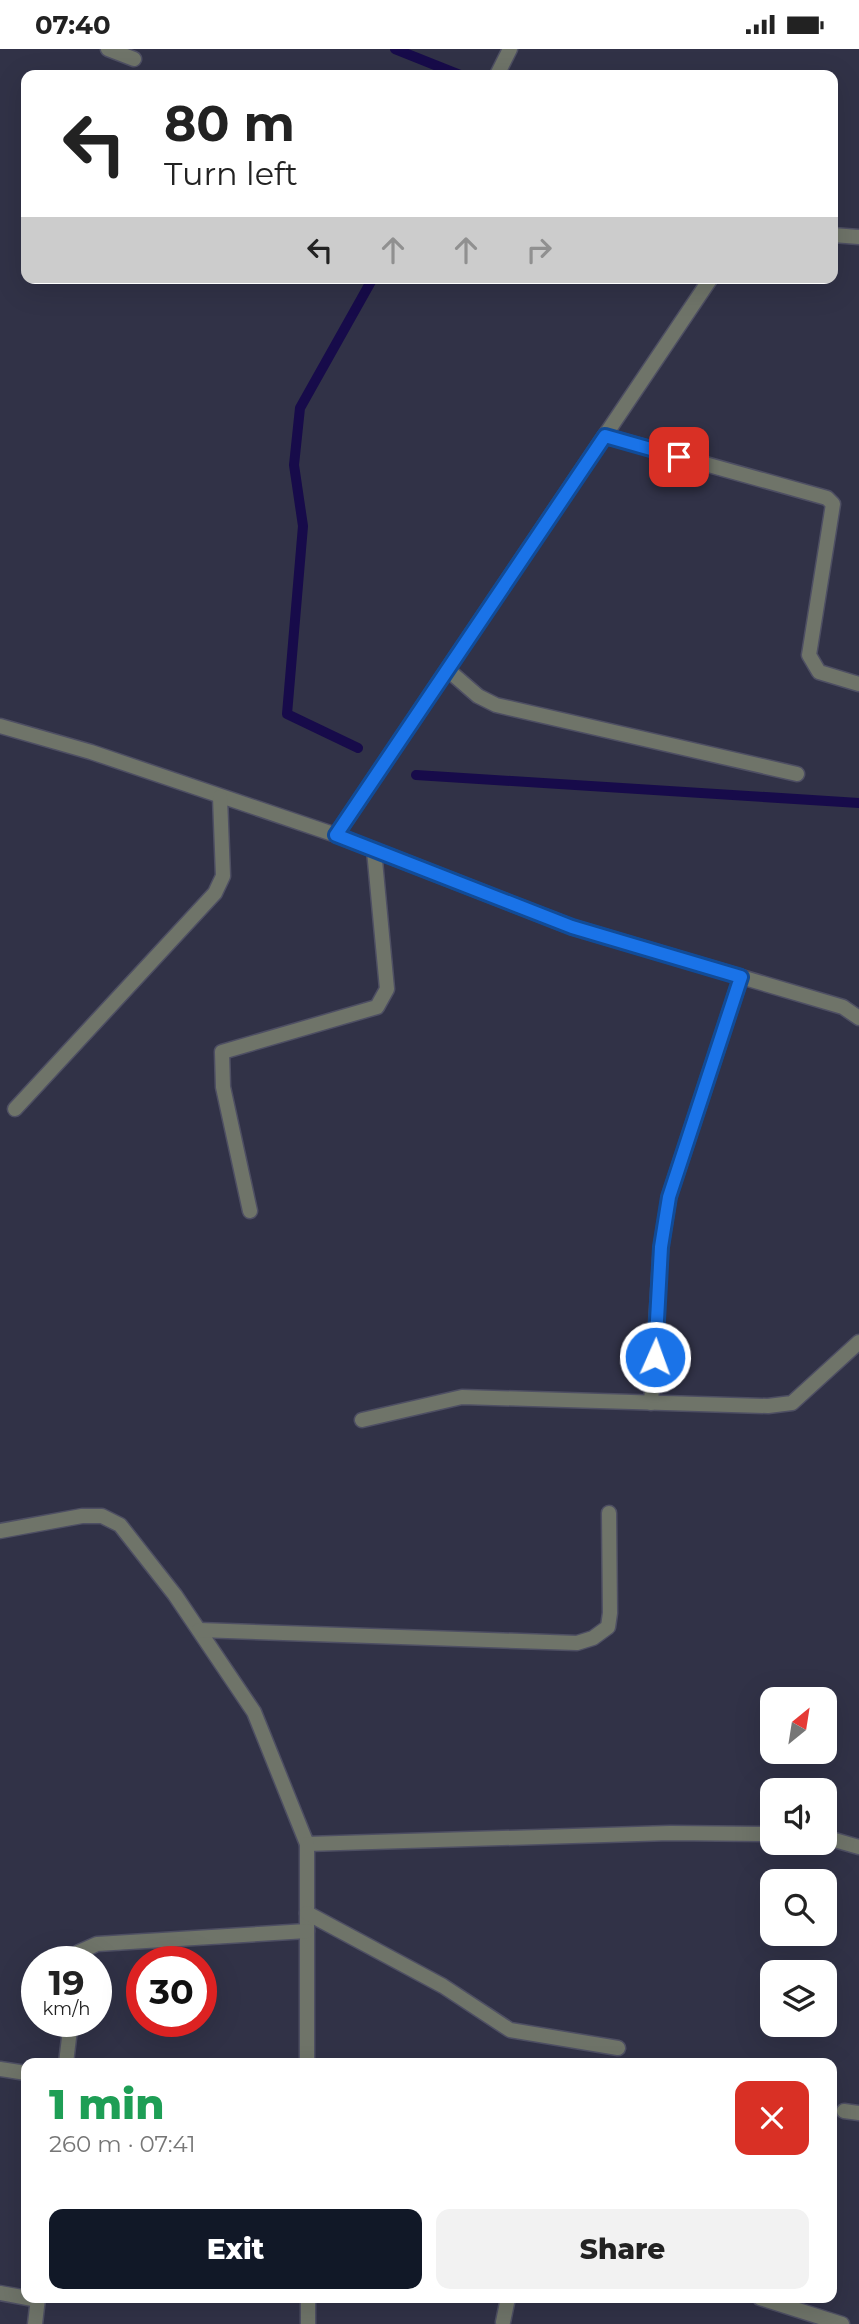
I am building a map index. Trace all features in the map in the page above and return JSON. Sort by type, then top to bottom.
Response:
[{"type":"street","points":[[108,49],[134,59]]},
{"type":"street","points":[[500,70],[510,49]]},
{"type":"street","points":[[838,235],[859,237]]},
{"type":"street","points":[[336,835],[707,284]]},
{"type":"street","points":[[605,436],[827,498],[833,503],[809,655],[819,672],[859,684]]},
{"type":"street","points":[[448,670],[478,696],[496,705],[797,775]]},
{"type":"street","points":[[0,726],[91,752],[336,835],[572,927],[843,1007],[859,1009]]},
{"type":"street","points":[[15,1109],[215,893],[223,876],[220,797]]},
{"type":"street","points":[[250,1211],[223,1087],[222,1052],[377,1007],[387,989],[374,850]]},
{"type":"street","points":[[651,1403],[661,1247],[669,1197],[741,977]]},
{"type":"street","points":[[843,1007],[859,1019]]},
{"type":"street","points":[[362,1420],[462,1397],[768,1406],[792,1403],[859,1342]]},
{"type":"street","points":[[199,1630],[576,1643],[593,1638],[608,1627],[609,1513]]},
{"type":"street","points":[[0,1531],[82,1517],[102,1516],[120,1525],[175,1595],[254,1712],[307,1844],[307,2058]]},
{"type":"street","points":[[307,1844],[670,1833],[760,1834]]},
{"type":"street","points":[[837,1841],[859,1847]]},
{"type":"street","points":[[307,1913],[443,1986],[510,2030],[618,2048]]},
{"type":"street","points":[[92,1946],[307,1931]]},
{"type":"street","points":[[67,2058],[69,2037]]},
{"type":"street","points":[[0,2069],[21,2072]]},
{"type":"street","points":[[0,2293],[21,2296]]},
{"type":"street","points":[[35,2324],[38,2303]]},
{"type":"street","points":[[308,2303],[308,2324]]},
{"type":"street","points":[[503,2322],[507,2303]]},
{"type":"street","points":[[776,2303],[842,2324]]},
{"type":"waterway","points":[[395,49],[448,70]]},
{"type":"waterway","points":[[358,748],[287,714],[303,526],[294,465],[300,408],[370,284]]},
{"type":"waterway","points":[[416,775],[859,803]]},
{"type":"route","points":[[655,1357],[661,1247],[669,1197],[741,977],[572,927],[336,835],[605,436],[679,457]]}]
